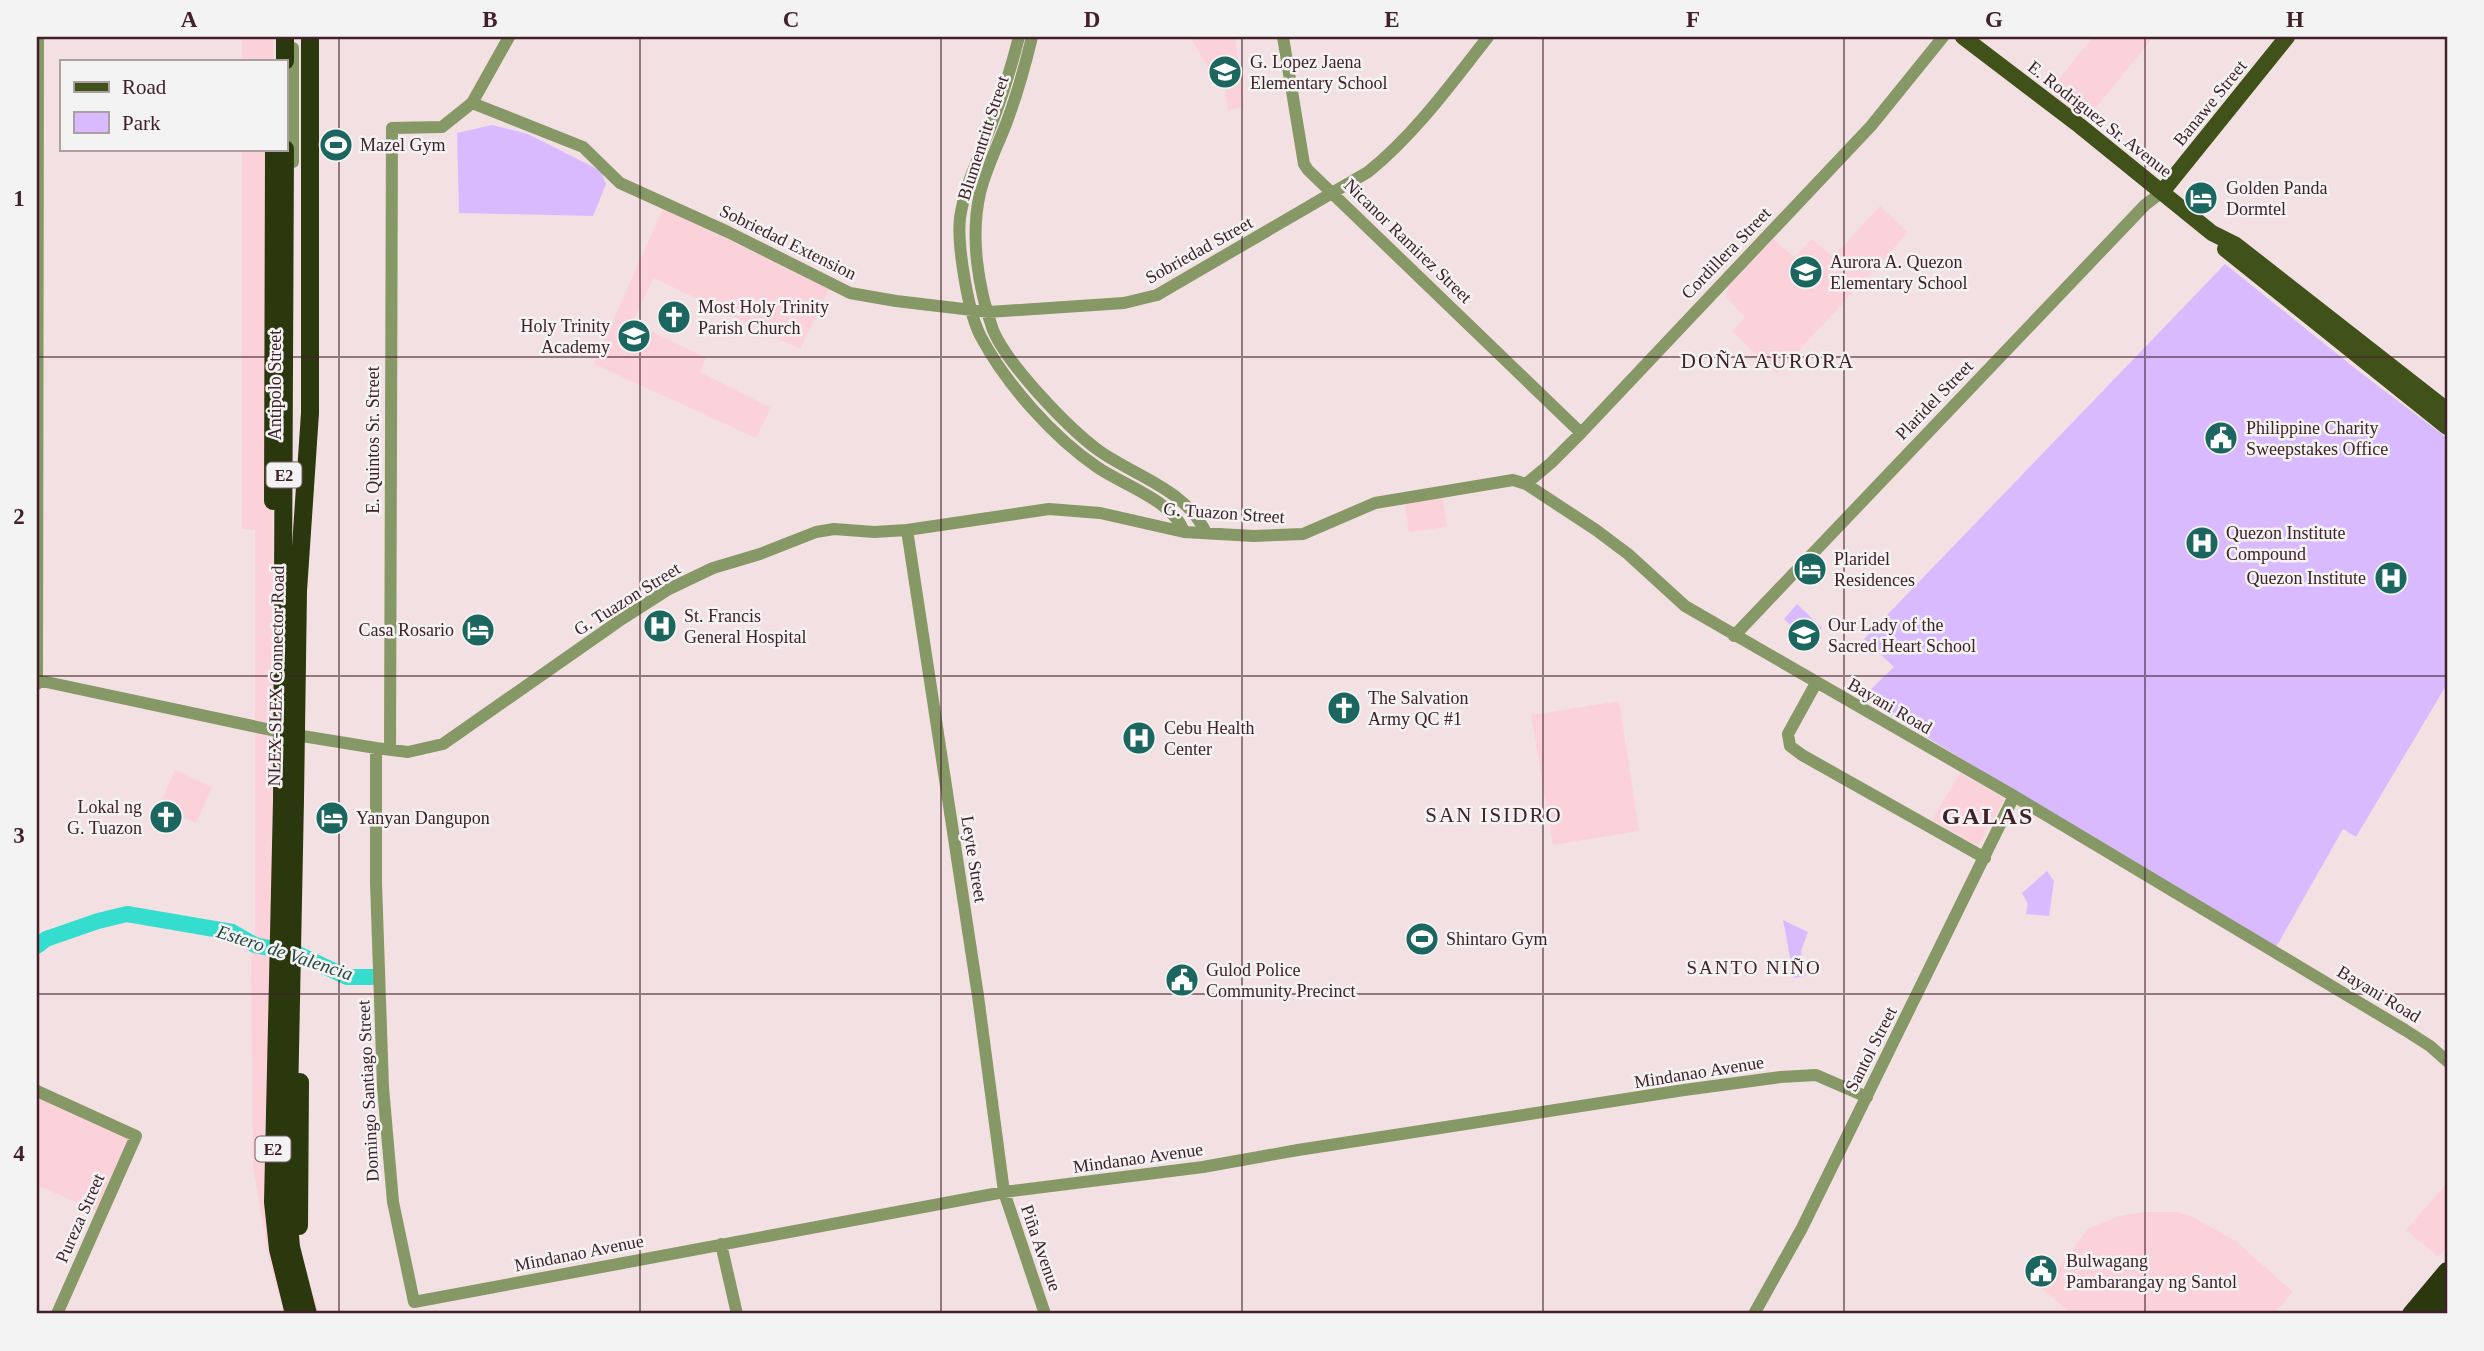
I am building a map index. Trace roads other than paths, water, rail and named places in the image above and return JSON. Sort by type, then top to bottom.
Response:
[{"type":"highway","points":[[274,37],[274,60]]},
{"type":"highway","points":[[285,37],[285,60]]},
{"type":"highway","name":"NLEX-SLEX Connector Road","points":[[294,1314],[278,1250],[273,1202],[298,592],[300,37]]},
{"type":"highway","points":[[298,592],[310,413],[310,37]]},
{"type":"highway","points":[[274,150],[273,631],[288,800],[303,886],[299,1245],[313,1314]]},
{"type":"highway","name":"NLEX-SLEX Connector Road","points":[[285,150],[287,1202],[291,1247],[308,1314]]},
{"type":"highway","points":[[2409,1314],[2447,1268]]},
{"type":"highway","points":[[2433,1314],[2447,1298]]},
{"type":"main road","name":"E. Rodriguez Sr. Avenue","points":[[1963,37],[2213,233],[2236,245],[2447,410]]},
{"type":"main road","name":"Banawe Street","points":[[2162,192],[2287,37]]},
{"type":"main road","name":"E. Rodriguez Sr. Avenue","points":[[2213,233],[2229,253],[2447,427]]},
{"type":"street","points":[[37,681],[38,37]]},
{"type":"street","name":"Antipolo Street","points":[[290,734],[293,37]]},
{"type":"street","points":[[472,103],[509,37]]},
{"type":"street","name":"Blumentritt Street","points":[[1018,37],[1003,94],[967,188],[960,219],[961,257],[979,335],[1032,407],[1071,446],[1098,468],[1169,512],[1182,525],[1184,532]]},
{"type":"street","name":"Blumentritt Street","points":[[1032,37],[976,212],[981,286],[994,331],[1007,353],[1063,418],[1098,450],[1177,497],[1194,513],[1206,533]]},
{"type":"street","name":"Nicanor Ramirez Street","points":[[1283,37],[1304,164],[1581,433]]},
{"type":"street","name":"Sobriedad Street","points":[[989,312],[1124,303],[1157,295],[1368,172],[1391,154],[1433,108],[1488,37]]},
{"type":"street","name":"Cordillera Street","points":[[1526,484],[1581,433],[1871,126],[1942,37]]},
{"type":"street","name":"E. Quintos Sr. Street","points":[[390,751],[392,128],[442,127],[472,103]]},
{"type":"street","name":"Sobriedad Extension","points":[[472,103],[583,147],[620,183],[850,293],[989,312]]},
{"type":"street","name":"Plaridel Street","points":[[1734,636],[2145,205],[2162,192]]},
{"type":"street","name":"G. Tuazon Street","points":[[37,681],[290,734],[390,751],[424,750],[443,744],[669,589],[713,568],[773,550],[816,532],[834,529],[874,532],[907,530],[1049,509],[1100,513],[1184,532],[1254,536],[1303,534],[1375,503],[1488,483],[1513,480],[1526,484]]},
{"type":"street","name":"Bayani Road","points":[[1526,484],[1618,546],[1685,606],[2014,796],[2405,1030],[2447,1061]]},
{"type":"street","name":"Leyte Street","points":[[907,530],[978,996],[1004,1192]]},
{"type":"street","points":[[1816,684],[1788,734],[1790,746],[1984,858]]},
{"type":"street","name":"Domingo Santiago Street","points":[[376,748],[376,883],[383,1087],[393,1202],[414,1302]]},
{"type":"street","name":"Santol Street","points":[[1754,1314],[1802,1228],[2014,796]]},
{"type":"street","name":"Mindanao Avenue","points":[[414,1302],[1004,1192],[1203,1167],[1781,1077],[1816,1075],[1867,1097]]},
{"type":"street","name":"Pureza Street","points":[[37,1091],[136,1136],[57,1314]]},
{"type":"street","name":"Piña Avenue","points":[[1004,1192],[1045,1314]]},
{"type":"street","points":[[721,1244],[737,1314]]},
{"type":"waterway","name":"Estero de Valencia","points":[[37,946],[46,939],[127,914],[232,932],[255,945],[298,954],[347,977],[372,977]]},
{"type":"place","name":"G. Lopez Jaena Elementary School","points":[[1225,72]]},
{"type":"place","name":"Mazel Gym","points":[[336,145]]},
{"type":"place","name":"Golden Panda Dormtel","points":[[2201,198]]},
{"type":"place","name":"Aurora A. Quezon Elementary School","points":[[1806,272]]},
{"type":"place","name":"Most Holy Trinity Parish Church","points":[[674,317]]},
{"type":"place","name":"Holy Trinity Academy","points":[[634,336]]},
{"type":"place","name":"Philippine Charity Sweepstakes Office","points":[[2221,438]]},
{"type":"place","name":"Quezon Institute Compound","points":[[2202,543]]},
{"type":"place","name":"Plaridel Residences","points":[[1810,569]]},
{"type":"place","name":"Quezon Institute","points":[[2391,578]]},
{"type":"place","name":"St. Francis General Hospital","points":[[660,626]]},
{"type":"place","name":"Casa Rosario","points":[[478,630]]},
{"type":"place","name":"Our Lady of the Sacred Heart School","points":[[1804,635]]},
{"type":"place","name":"The Salvation Army QC #1","points":[[1344,708]]},
{"type":"place","name":"Cebu Health Center","points":[[1139,738]]},
{"type":"place","name":"Lokal ng G. Tuazon","points":[[166,817]]},
{"type":"place","name":"Yanyan Dangupon","points":[[332,818]]},
{"type":"place","name":"Shintaro Gym","points":[[1422,939]]},
{"type":"place","name":"Gulod Police Community Precinct","points":[[1182,980]]},
{"type":"place","name":"Bulwagang Pambarangay ng Santol","points":[[2041,1271]]},
{"type":"district","name":"DOÑA AURORA","points":[[1768,361]]},
{"type":"district","name":"SAN ISIDRO","points":[[1494,815]]},
{"type":"district","name":"GALAS","points":[[1988,816]]},
{"type":"district","name":"SANTO NIÑO","points":[[1754,967]]}]
